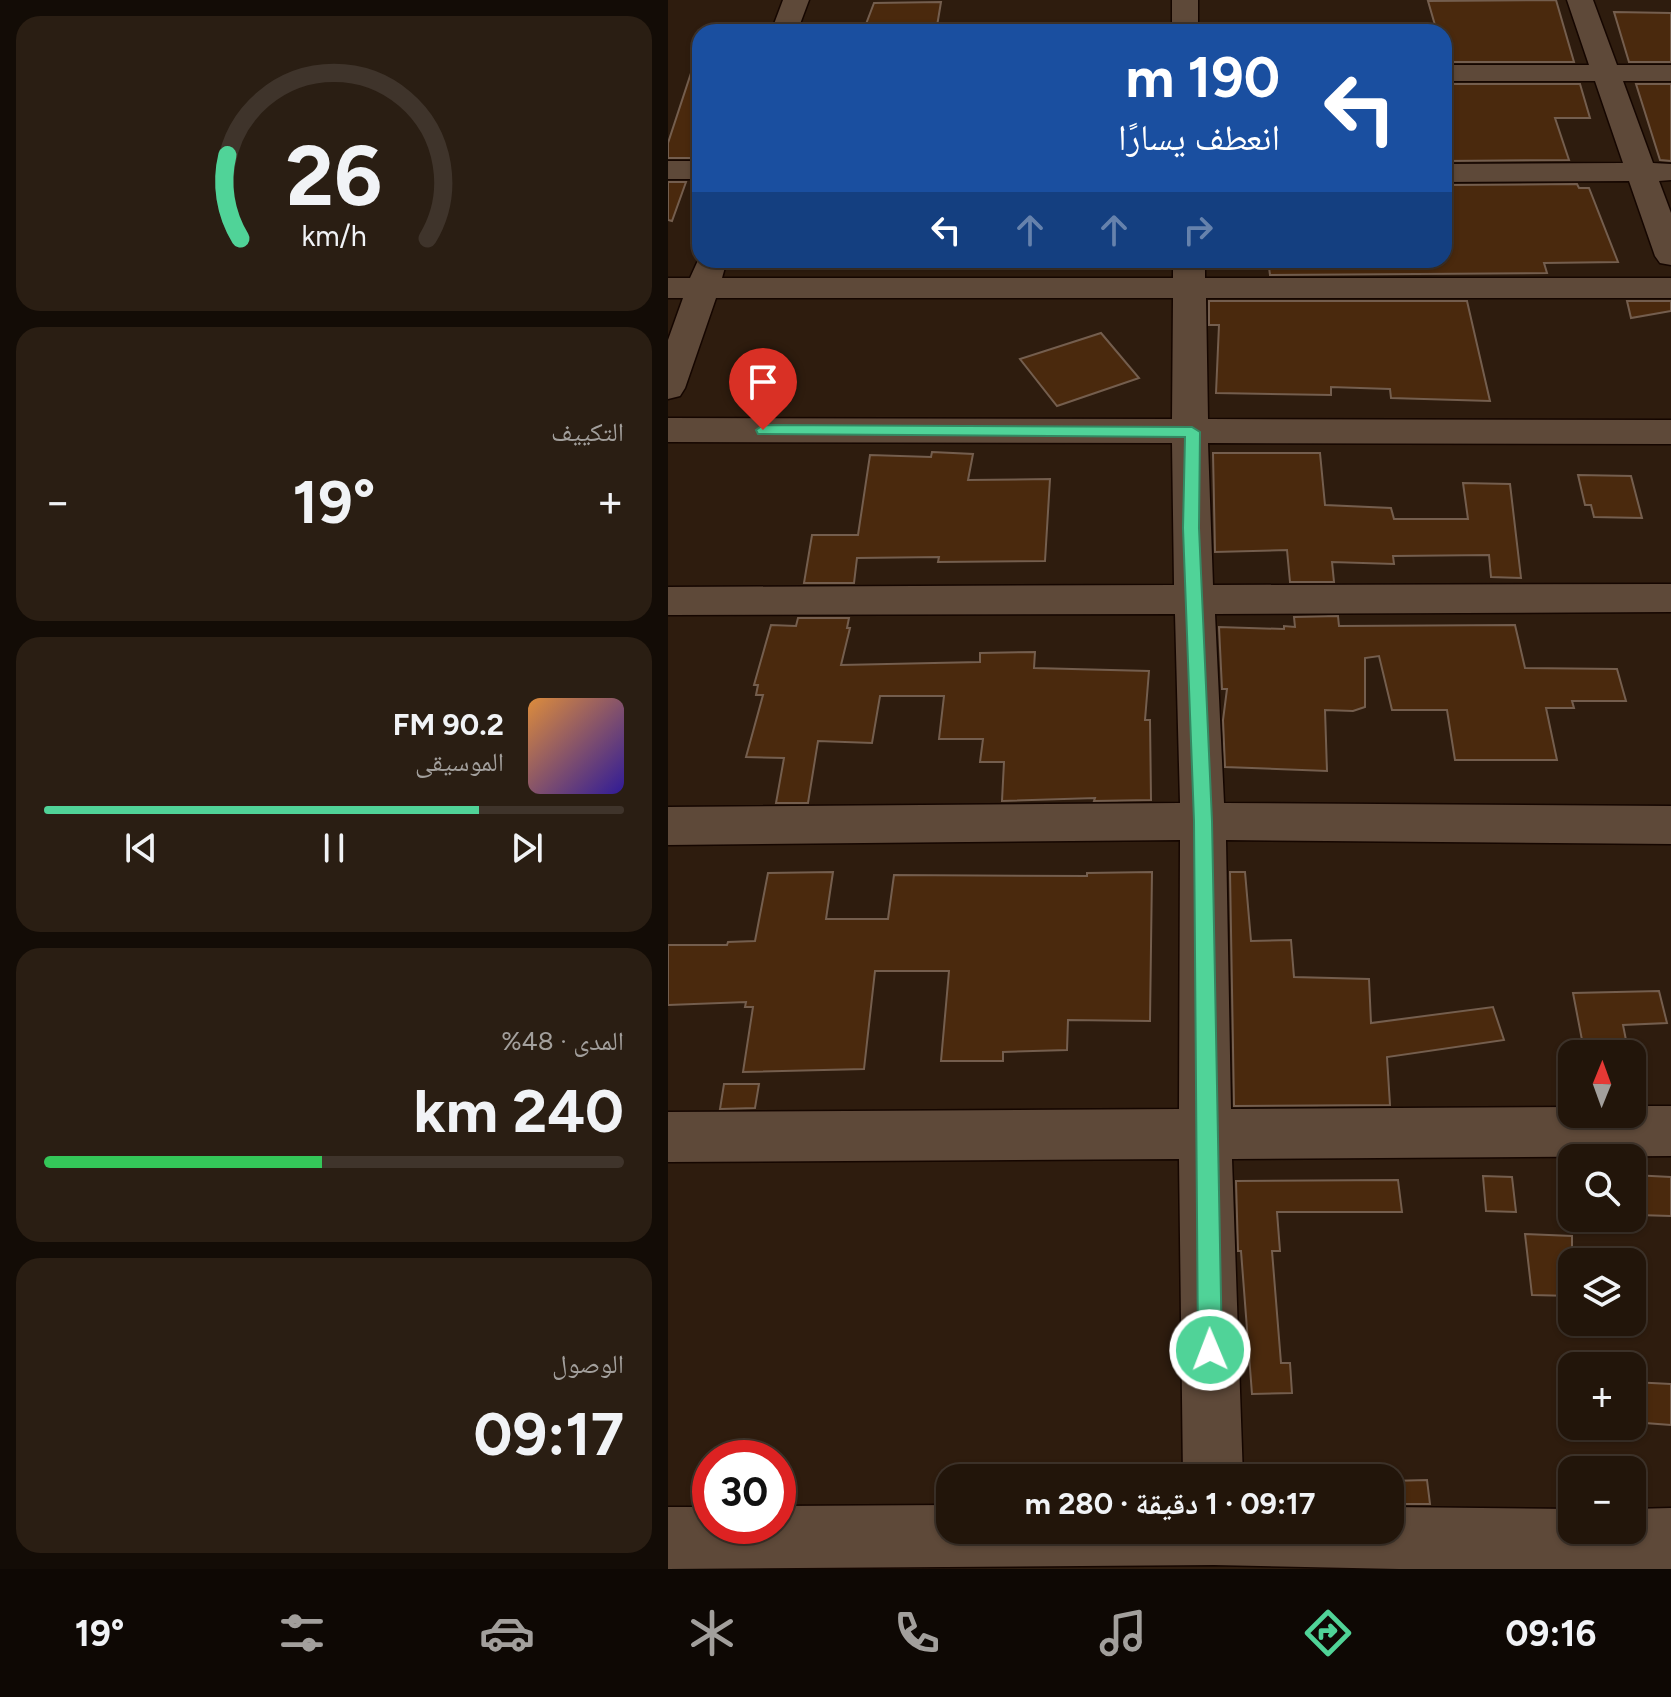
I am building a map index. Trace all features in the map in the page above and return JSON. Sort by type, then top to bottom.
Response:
[{"type":"street","points":[[787,24],[796,0]]},
{"type":"street","points":[[1185,0],[1185,24]]},
{"type":"street","points":[[1580,0],[1671,256]]},
{"type":"street","points":[[1452,73],[1671,73]]},
{"type":"street","points":[[668,170],[692,170]]},
{"type":"street","points":[[1452,173],[1671,172]]},
{"type":"street","points":[[668,388],[708,274]]},
{"type":"street","points":[[668,288],[708,274],[1190,275],[1671,288]]},
{"type":"street","points":[[1190,275],[1193,598],[1203,821],[1205,1131],[1213,1464]]},
{"type":"street","points":[[668,430],[1671,432]]},
{"type":"street","points":[[668,601],[1671,598]]},
{"type":"street","points":[[668,826],[1203,821],[1671,825]]},
{"type":"street","points":[[668,1137],[1205,1131],[1457,1134],[1671,1131]]},
{"type":"street","points":[[668,1538],[936,1533]]},
{"type":"street","points":[[1404,1536],[1523,1541],[1671,1539]]},
{"type":"building","points":[[1556,0],[1574,62],[1452,62],[1452,24],[1435,24],[1428,1]]},
{"type":"building","points":[[941,2],[937,24],[866,24],[874,3]]},
{"type":"building","points":[[1614,12],[1671,13],[1671,62],[1629,62]]},
{"type":"building","points":[[692,70],[692,158],[668,158],[668,143]]},
{"type":"building","points":[[1452,84],[1580,84],[1590,118],[1555,118],[1569,160],[1452,161]]},
{"type":"building","points":[[1636,84],[1671,84],[1671,161],[1660,160]]},
{"type":"building","points":[[668,182],[686,182],[672,221],[668,220]]},
{"type":"building","points":[[1577,184],[1579,188],[1589,188],[1618,262],[1544,263],[1547,273],[1270,275],[1269,268],[1452,268],[1452,185]]},
{"type":"building","points":[[1209,301],[1467,301],[1490,401],[1391,398],[1390,389],[1331,387],[1331,395],[1216,393],[1219,325],[1209,325]]},
{"type":"building","points":[[1627,301],[1671,301],[1671,311],[1631,318]]},
{"type":"building","points":[[1101,333],[1139,378],[1057,406],[1020,359]]},
{"type":"building","points":[[932,452],[973,454],[968,480],[1050,479],[1045,561],[938,562],[939,557],[857,558],[854,583],[804,583],[812,535],[858,535],[870,455],[931,457]]},
{"type":"building","points":[[1213,453],[1320,453],[1325,505],[1391,508],[1394,519],[1468,519],[1463,483],[1510,484],[1521,578],[1491,577],[1489,555],[1393,556],[1394,564],[1332,562],[1334,582],[1290,582],[1287,550],[1215,552]]},
{"type":"building","points":[[1578,475],[1631,476],[1642,518],[1594,517],[1591,505],[1585,505]]},
{"type":"building","points":[[1338,616],[1339,626],[1515,625],[1525,668],[1617,669],[1626,701],[1572,701],[1574,708],[1546,708],[1557,760],[1455,760],[1447,710],[1392,710],[1379,656],[1365,658],[1365,707],[1353,711],[1325,710],[1327,771],[1225,767],[1223,720],[1227,689],[1222,689],[1219,627],[1284,629],[1284,626],[1295,627],[1294,617]]},
{"type":"building","points":[[798,618],[849,618],[847,628],[850,628],[841,665],[980,662],[980,653],[1035,652],[1034,668],[1149,671],[1145,720],[1150,720],[1151,800],[1002,801],[1004,762],[980,762],[983,739],[939,739],[944,696],[880,696],[872,743],[818,741],[808,803],[776,803],[784,758],[746,757],[763,695],[756,695],[758,685],[754,685],[771,625],[796,626]]},
{"type":"building","points":[[833,872],[826,919],[888,919],[894,875],[1087,876],[1087,873],[1152,872],[1150,1021],[1068,1020],[1067,1050],[1003,1052],[1003,1061],[941,1061],[949,971],[875,971],[864,1069],[743,1072],[753,1007],[745,1007],[746,1002],[668,1005],[668,945],[727,945],[728,942],[755,941],[768,873]]},
{"type":"building","points":[[1230,872],[1245,872],[1251,941],[1291,940],[1294,977],[1369,979],[1371,1023],[1493,1007],[1504,1040],[1387,1057],[1390,1105],[1234,1106]]},
{"type":"building","points":[[1659,991],[1667,1023],[1623,1025],[1626,1040],[1582,1040],[1573,993]]},
{"type":"building","points":[[724,1084],[759,1084],[755,1108],[720,1109]]},
{"type":"building","points":[[1483,1176],[1512,1177],[1516,1212],[1486,1211]]},
{"type":"building","points":[[1646,1176],[1671,1177],[1671,1216],[1646,1215]]},
{"type":"building","points":[[1398,1180],[1402,1212],[1277,1212],[1280,1251],[1272,1251],[1281,1363],[1290,1363],[1292,1393],[1252,1394],[1241,1251],[1238,1251],[1236,1181]]},
{"type":"building","points":[[1525,1234],[1572,1236],[1572,1248],[1558,1248],[1558,1296],[1532,1295]]},
{"type":"building","points":[[1646,1383],[1671,1384],[1671,1425],[1646,1423]]},
{"type":"building","points":[[1427,1480],[1430,1504],[1404,1504],[1404,1481]]},
{"type":"route","points":[[763,430],[1192,432],[1191,528],[1203,821],[1210,1350]]}]
